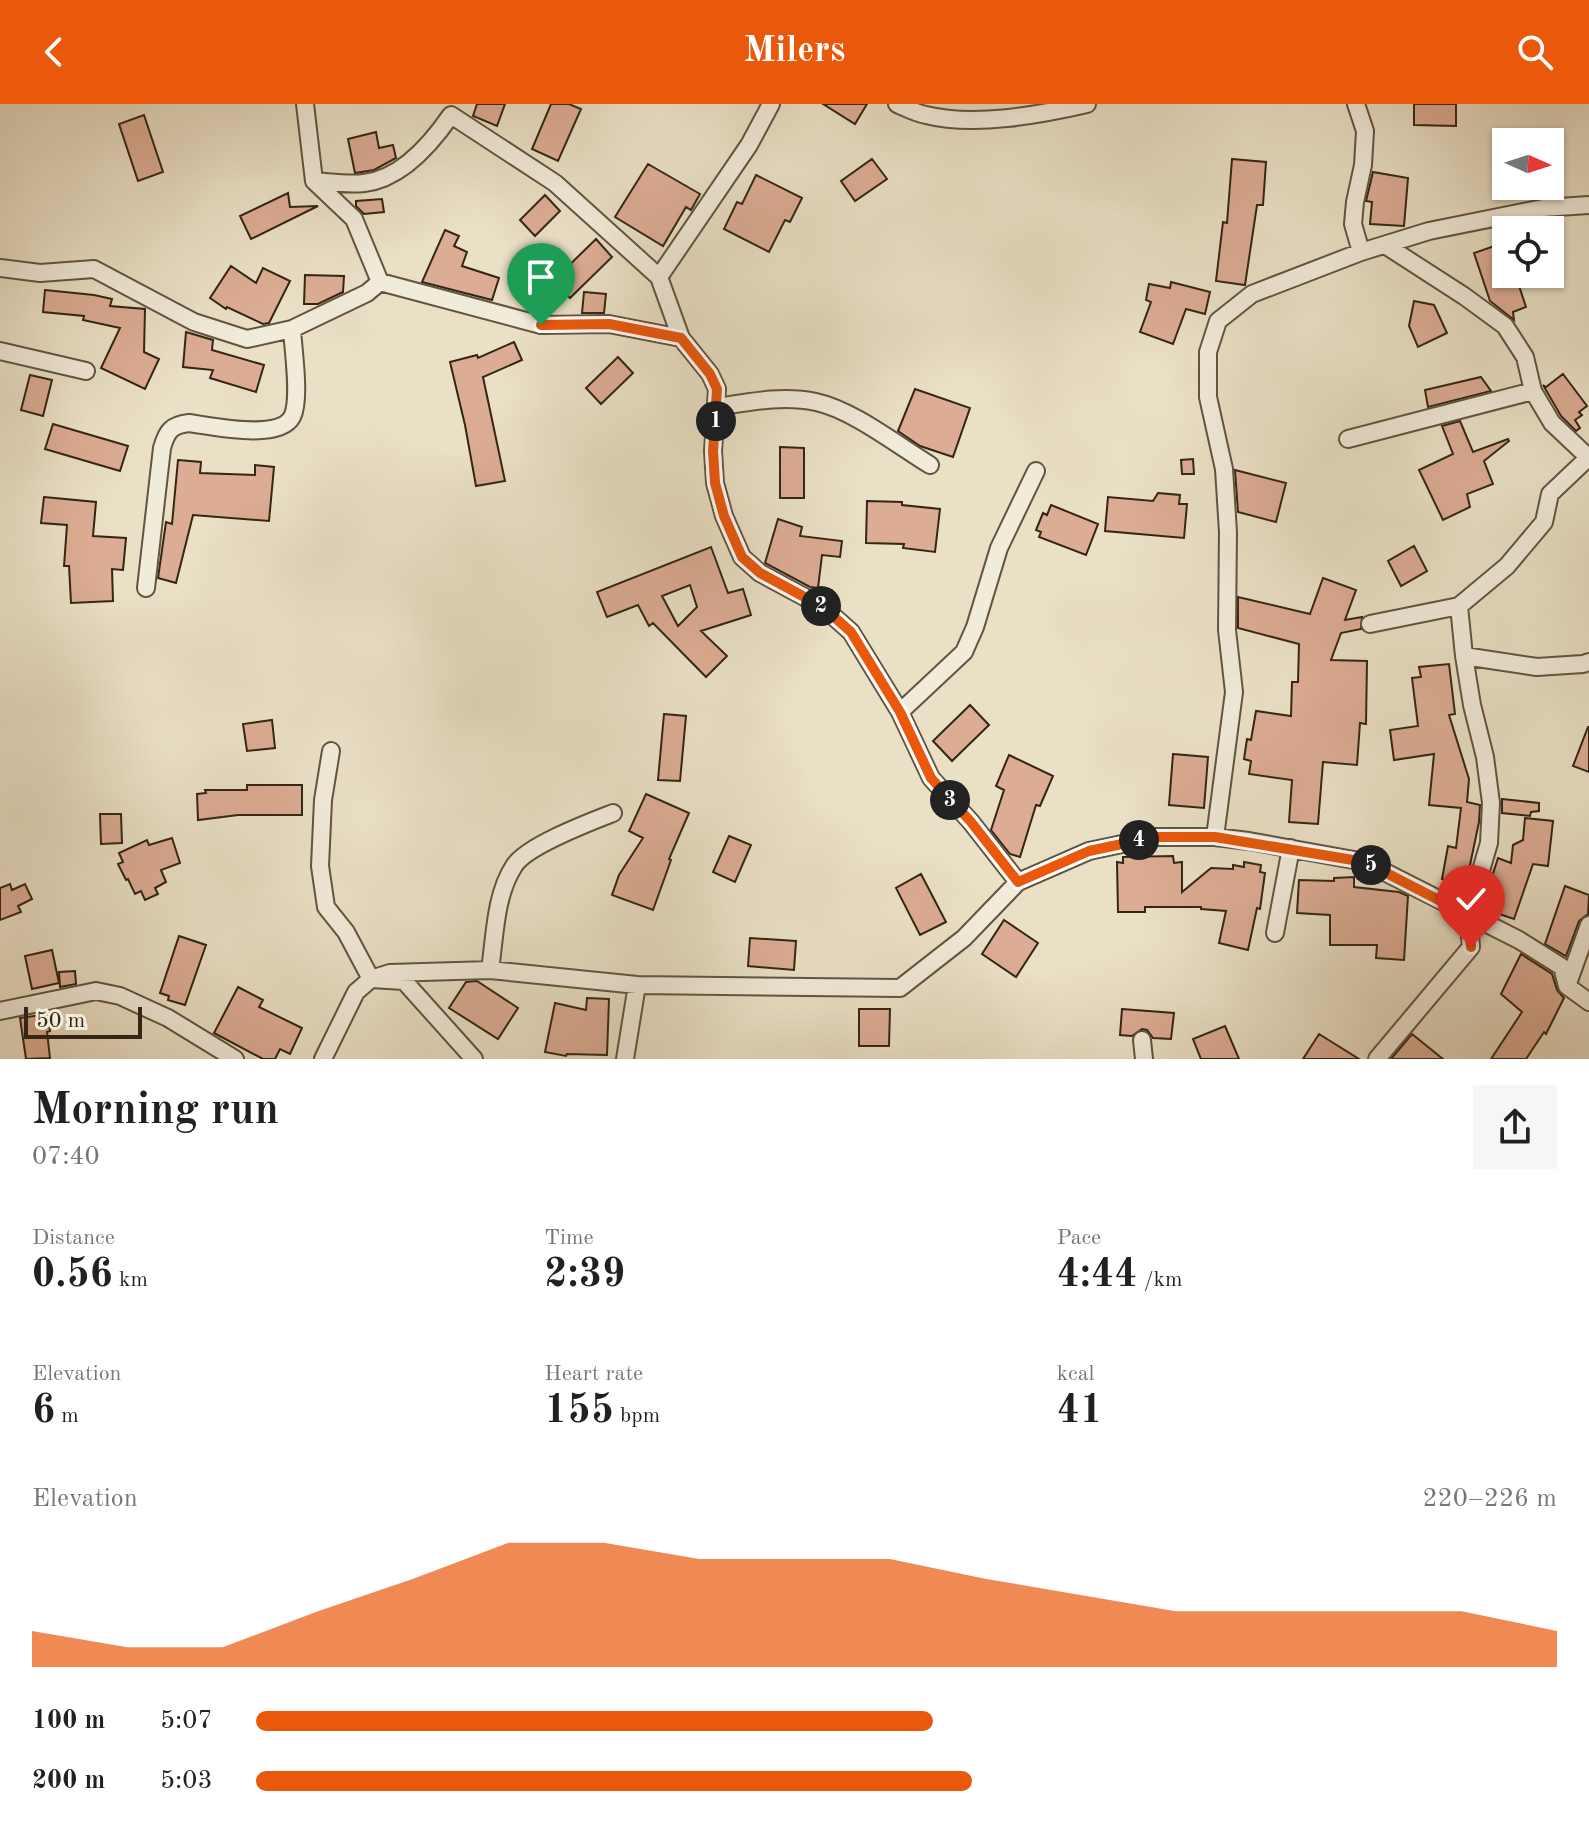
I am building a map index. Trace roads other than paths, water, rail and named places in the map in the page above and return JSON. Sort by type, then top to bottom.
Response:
[{"type":"street","points":[[305,104],[314,181],[354,219],[380,282]]},
{"type":"street","points":[[659,277],[749,145],[771,104]]},
{"type":"street","points":[[897,104],[924,115],[960,120],[1048,113],[1087,104]]},
{"type":"street","points":[[1356,104],[1365,131],[1353,224],[1361,252]]},
{"type":"street","points":[[314,181],[366,183],[393,174],[437,136],[454,110],[555,183],[659,277],[681,338],[710,374],[717,389],[713,451],[715,483],[724,516],[742,557],[760,573],[823,607],[851,632],[900,712],[931,778],[971,822],[1018,882]]},
{"type":"street","points":[[1215,837],[1234,692],[1227,630],[1228,532],[1224,469],[1208,397],[1208,352],[1218,321],[1252,294],[1361,252],[1429,231],[1543,208],[1589,205]]},
{"type":"street","points":[[1370,624],[1459,606],[1507,566],[1544,522],[1550,494],[1589,457],[1552,423],[1533,391],[1525,357],[1505,326],[1385,245]]},
{"type":"street","points":[[0,268],[40,273],[94,269],[194,322],[247,339],[292,329],[367,293],[380,282]]},
{"type":"street","points":[[380,282],[541,325],[609,324],[681,338]]},
{"type":"street","points":[[146,588],[166,432],[176,425],[189,423],[268,431],[281,427],[291,418],[295,402],[292,329]]},
{"type":"street","points":[[0,351],[86,371]]},
{"type":"street","points":[[1348,439],[1533,391]]},
{"type":"street","points":[[717,407],[759,400],[817,402],[848,415],[930,465]]},
{"type":"street","points":[[900,712],[964,652],[975,627],[999,548],[1036,471]]},
{"type":"street","points":[[1377,1059],[1471,947],[1468,915],[1489,843],[1491,803],[1485,757],[1464,656],[1459,606]]},
{"type":"street","points":[[1464,656],[1537,667],[1589,662]]},
{"type":"street","points":[[331,751],[323,800],[320,866],[326,907],[346,932],[371,979]]},
{"type":"street","points":[[490,970],[502,891],[515,863],[556,836],[613,813]]},
{"type":"street","points":[[323,1059],[356,992],[371,979],[390,973],[490,970],[637,985],[900,988],[964,938],[1018,882],[1089,851],[1155,837],[1215,837],[1365,862],[1519,940],[1562,967],[1567,986],[1589,1002]]},
{"type":"street","points":[[1275,933],[1291,848]]},
{"type":"street","points":[[1567,986],[1589,925]]},
{"type":"street","points":[[371,979],[404,981],[474,1059]]},
{"type":"street","points":[[625,1059],[637,985]]},
{"type":"street","points":[[0,1011],[96,991],[120,996],[168,1018],[235,1059]]},
{"type":"street","points":[[1142,1040],[1144,1059]]}]
